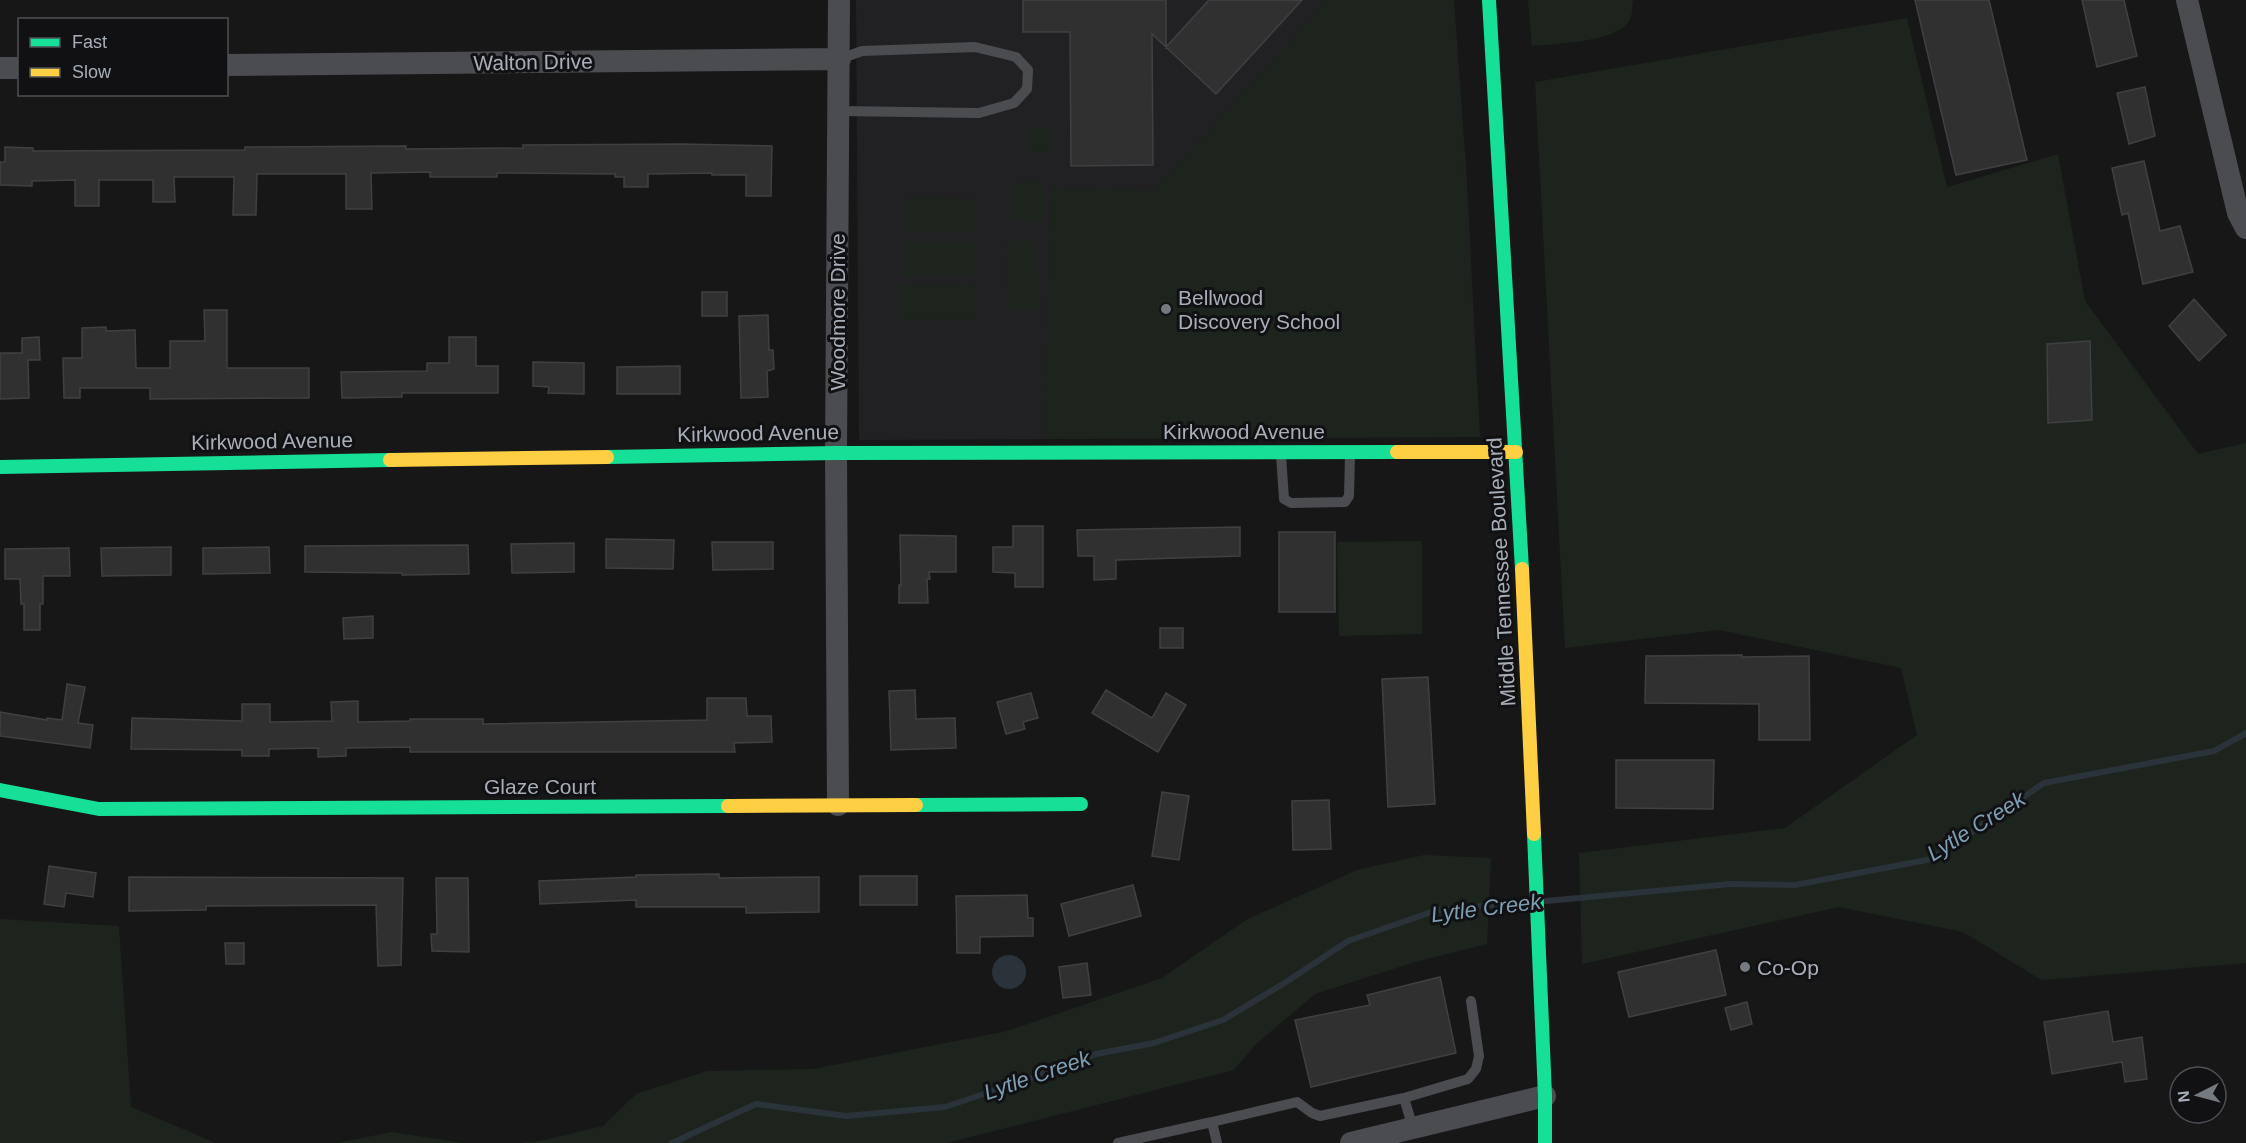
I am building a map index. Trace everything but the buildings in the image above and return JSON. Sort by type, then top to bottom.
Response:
[{"type":"street","name":"Woodmore Drive","points":[[838,805],[836,453],[839,0]]},
{"type":"street","name":"Middle Tennessee Boulevard","points":[[1489,0],[1495,61],[1516,452],[1540,957],[1545,1143]]},
{"type":"street","points":[[2187,0],[2238,213],[2246,228]]},
{"type":"street","name":"Walton Drive","points":[[228,65],[840,59]]},
{"type":"street","points":[[0,68],[18,68]]},
{"type":"street","name":"Kirkwood Avenue","points":[[0,467],[836,453],[1516,452]]},
{"type":"street","name":"Glaze Court","points":[[0,790],[99,809],[1081,804]]},
{"type":"street","points":[[1351,1143],[1545,1096]]},
{"type":"lane","points":[[839,111],[979,113],[1014,103],[1027,89],[1028,70],[1016,57],[975,47],[862,51],[840,59]]},
{"type":"lane","points":[[1281,452],[1284,499],[1291,503],[1345,502],[1349,496],[1350,452]]},
{"type":"lane","points":[[1119,1143],[1297,1102],[1320,1116],[1404,1098],[1468,1079],[1476,1069],[1479,1056],[1471,1001]]},
{"type":"lane","points":[[1404,1098],[1413,1128]]},
{"type":"lane","points":[[1212,1122],[1217,1143]]},
{"type":"shaded area","name":"Bellwood Discovery School","points":[[856,0],[1454,0],[1467,181],[1480,437],[859,440]]},
{"type":"shaded area","points":[[1328,0],[1453,0],[1480,437],[1045,439],[1050,189],[1154,191]]},
{"type":"shaded area","points":[[1528,0],[1633,1],[1630,19],[1613,33],[1586,40],[1532,46]]},
{"type":"shaded area","points":[[1907,18],[1947,187],[2058,154],[2085,301],[2198,454],[2246,443],[2246,963],[2042,980],[1963,932],[1839,907],[1582,964],[1579,853],[1785,828],[1917,735],[1901,668],[1719,630],[1565,648],[1535,82]]},
{"type":"shaded area","points":[[1028,129],[1051,129],[1051,151],[1028,152]]},
{"type":"shaded area","points":[[1044,182],[1044,221],[1011,221],[1011,183]]},
{"type":"shaded area","points":[[904,198],[978,199],[978,233],[904,233]]},
{"type":"shaded area","points":[[1007,241],[1034,241],[1034,268],[1040,268],[1040,310],[1006,310]]},
{"type":"shaded area","points":[[903,242],[977,242],[977,276],[903,276]]},
{"type":"shaded area","points":[[902,285],[976,286],[976,320],[902,319]]},
{"type":"shaded area","points":[[1422,541],[1422,634],[1339,636],[1337,542]]},
{"type":"shaded area","points":[[1424,855],[1491,858],[1487,944],[1415,962],[1315,994],[1256,1044],[1234,1070],[947,1143],[515,1143],[540,1141],[603,1126],[636,1094],[707,1071],[813,1069],[1007,1031],[1162,978],[1246,920],[1357,870]]},
{"type":"shaded area","points":[[0,919],[119,926],[131,1107],[216,1143],[0,1143]]},
{"type":"shaded area","points":[[1009,955],[1021,960],[1026,972],[1021,984],[1009,989],[997,984],[992,972],[997,960]]},
{"type":"shaded area","points":[[392,1132],[464,1143],[336,1143]]},
{"type":"waterway","name":"Lytle Creek","points":[[1546,901],[1731,884],[1795,885],[1932,859],[2044,783],[2214,751],[2246,733]]},
{"type":"waterway","name":"Lytle Creek","points":[[672,1143],[756,1104],[846,1116],[945,1107],[1096,1054],[1154,1043],[1223,1020],[1348,941],[1437,910],[1529,902]]},
{"type":"traffic: fast","points":[[1489,0],[1522,569]]},
{"type":"traffic: fast","points":[[607,457],[836,453],[1397,452]]},
{"type":"traffic: fast","points":[[0,467],[390,460]]},
{"type":"traffic: fast","points":[[0,790],[99,809],[728,806]]},
{"type":"traffic: fast","points":[[916,805],[1081,804]]},
{"type":"traffic: fast","points":[[1534,834],[1545,1143]]},
{"type":"traffic: slow","points":[[1397,452],[1516,452]]},
{"type":"traffic: slow","points":[[390,460],[607,457]]},
{"type":"traffic: slow","points":[[1522,569],[1534,834]]},
{"type":"traffic: slow","points":[[728,806],[916,805]]},
{"type":"place","name":"Bellwood Discovery School","points":[[1166,309]]},
{"type":"place","name":"Co-Op","points":[[1745,967]]}]
